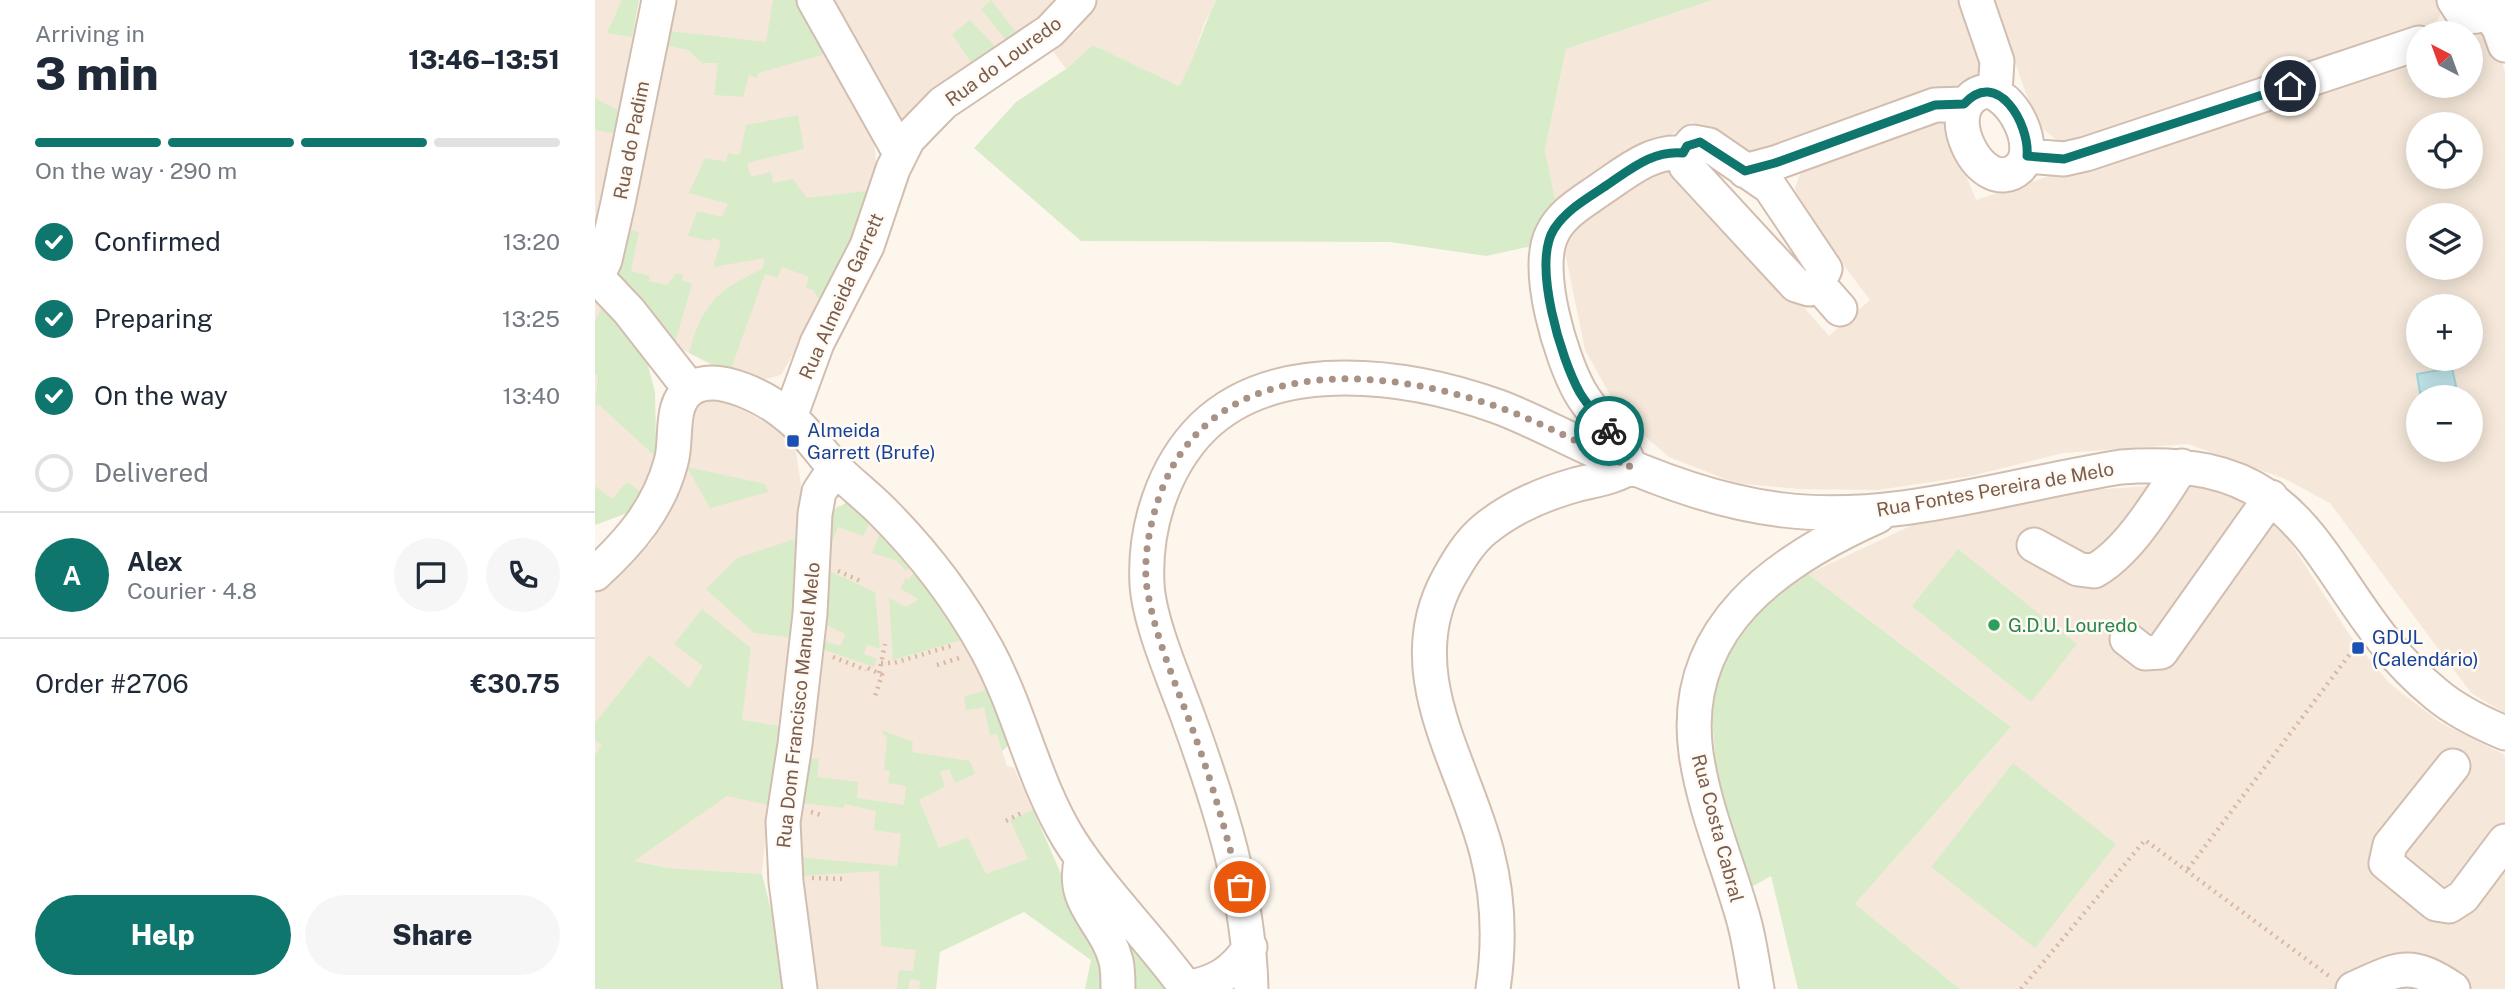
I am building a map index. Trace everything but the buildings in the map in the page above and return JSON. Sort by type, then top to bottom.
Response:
[{"type":"street","name":"Rua do Padim","points":[[596,276],[605,260],[618,204],[659,0]]},
{"type":"street","points":[[814,0],[900,153]]},
{"type":"street","name":"Rua do Louredo","points":[[900,153],[920,125],[943,103],[1034,43],[1079,0]]},
{"type":"street","points":[[1976,0],[1997,61],[1995,92]]},
{"type":"street","points":[[2469,12],[2499,27],[2505,45]]},
{"type":"street","points":[[2027,156],[2064,159],[2086,154],[2406,47]]},
{"type":"street","points":[[1714,193],[1743,170],[1775,163],[1935,105],[1964,104],[1978,93],[1995,92],[2009,101],[2026,139],[2027,156],[2023,164],[2010,174],[1992,174],[1983,169],[1977,162],[1961,122],[1964,104]]},
{"type":"street","points":[[1700,142],[1743,170],[1778,195],[1825,269],[1818,284],[1809,289],[1796,285],[1714,193],[1686,166],[1683,153],[1687,146],[1700,142]]},
{"type":"street","name":"Rua Almeida Garrett","points":[[790,417],[817,343],[867,246],[900,153]]},
{"type":"street","points":[[1493,989],[1499,919],[1495,886],[1487,850],[1431,695],[1427,659],[1432,622],[1442,590],[1461,556],[1484,530],[1519,506],[1630,467],[1622,448],[1581,393],[1566,361],[1549,285],[1547,244],[1553,231],[1572,209],[1643,161],[1660,154],[1683,153]]},
{"type":"street","points":[[596,276],[629,310],[690,389]]},
{"type":"street","points":[[1818,284],[1840,309]]},
{"type":"street","name":"Rua Fontes Pereira de Melo","points":[[1251,989],[1246,911],[1214,792],[1154,618],[1146,586],[1151,525],[1171,467],[1189,441],[1215,416],[1248,396],[1286,385],[1327,380],[1369,380],[1412,385],[1494,405],[1630,467],[1689,489],[1757,506],[1816,512],[1892,510],[2121,467],[2158,464],[2182,466],[2248,484],[2288,512],[2321,549],[2372,624],[2436,695],[2475,720],[2505,733]]},
{"type":"street","points":[[601,558],[654,506],[673,458],[676,416],[681,400],[690,389],[702,384],[719,383],[764,402],[790,417],[835,468],[921,553],[979,636],[1000,675],[1058,818],[1082,858],[1187,989],[1221,978],[1238,966],[1250,947]]},
{"type":"street","points":[[2034,545],[2078,569],[2094,571],[2108,561],[2148,517],[2182,466]]},
{"type":"street","points":[[2121,467],[2141,493],[2148,517]]},
{"type":"street","name":"Rua Dom Francisco Manuel Melo","points":[[800,989],[786,882],[783,822],[810,614],[815,514],[820,492],[835,468]]},
{"type":"street","points":[[2127,639],[2145,653],[2161,653],[2271,498]]},
{"type":"street","name":"Rua Costa Cabral","points":[[1757,989],[1745,924],[1703,785],[1696,751],[1700,686],[1711,651],[1729,621],[1769,578],[1819,543],[1892,510]]},
{"type":"street","points":[[2453,766],[2390,845],[2386,863],[2436,904],[2449,906],[2463,897],[2505,841]]},
{"type":"street","points":[[1082,858],[1078,881],[1080,894],[1116,960],[1118,989]]},
{"type":"street","points":[[2344,985],[2397,970],[2428,972],[2453,989]]},
{"type":"path","points":[[2188,869],[2372,624]]},
{"type":"path","points":[[874,699],[882,679],[879,673],[885,643]]},
{"type":"path","points":[[881,663],[894,663],[957,644]]},
{"type":"path","points":[[829,655],[879,673]]},
{"type":"path","points":[[1006,821],[1032,808]]},
{"type":"path","points":[[2021,989],[2145,840],[2344,985]]},
{"type":"path","points":[[803,881],[811,881],[811,878],[845,879]]},
{"type":"shaded area","points":[[595,0],[639,0],[619,110],[626,116],[595,242]]},
{"type":"shaded area","points":[[667,0],[803,0],[873,132],[877,173],[822,305],[781,375],[757,381],[711,365],[674,345],[617,257]]},
{"type":"shaded area","points":[[823,0],[1057,0],[1019,36],[908,125],[884,111]]},
{"type":"shaded area","points":[[1095,0],[1216,0],[1204,24],[1190,68],[1179,86],[1093,45],[1066,69],[1050,47],[1078,31]]},
{"type":"shaded area","points":[[1713,0],[1969,0],[1987,55],[1980,73],[1960,84],[1746,157],[1692,122],[1556,204],[1545,150],[1566,49]]},
{"type":"shaded area","points":[[1992,0],[2446,0],[2437,21],[2406,21],[2406,38],[2066,148],[2043,129],[2034,115]]},
{"type":"shaded area","points":[[2493,30],[2505,72],[2505,713],[2471,693],[2330,503],[2283,478],[2188,444],[2063,453],[1971,476],[1878,490],[1798,489],[1735,483],[1669,457],[1622,416],[1585,350],[1566,257],[1561,245],[1575,222],[1651,165],[1666,168],[1693,190],[1773,272],[1829,336],[1870,300],[1800,207],[1795,188],[1800,174],[1815,161],[1930,118],[1944,122],[1976,200],[2406,59],[2406,98],[2483,98],[2483,34]]},
{"type":"shaded area","points":[[595,292],[612,308],[655,392],[656,467],[643,494],[627,513],[595,525]]},
{"type":"shaded area","points":[[727,400],[785,434],[796,452],[802,492],[799,602],[771,777],[762,874],[668,868],[633,861],[595,886],[595,594],[653,541],[687,467],[688,410],[703,401]]},
{"type":"shaded area","points":[[2195,483],[2242,502],[2285,534],[2349,634],[2389,683],[2441,723],[2505,755],[2505,989],[1960,989],[1855,904],[2011,727],[1808,574],[1936,514],[2074,491]]},
{"type":"shaded area","points":[[838,505],[872,518],[870,523],[877,532],[884,529],[970,642],[1010,744],[1002,751],[1007,766],[1014,768],[1059,870],[905,899],[936,989],[810,989],[790,857],[823,526]]},
{"type":"green space","points":[[622,0],[639,0],[632,37],[607,33]]},
{"type":"green space","points":[[773,0],[803,0],[833,52],[758,73],[757,78],[749,75],[743,97],[714,95],[718,63],[702,63],[688,50],[659,44],[661,30],[766,42]]},
{"type":"green space","points":[[991,0],[1019,36],[1013,49],[981,9]]},
{"type":"green space","points":[[1216,0],[1713,0],[1566,49],[1545,150],[1556,204],[1537,245],[1486,256],[1390,242],[1081,241],[974,148],[1016,102],[1066,69],[1093,45],[1179,86],[1190,66]]},
{"type":"green space","points":[[970,20],[998,49],[976,70],[952,34]]},
{"type":"green space","points":[[595,98],[626,115],[622,135],[595,130]]},
{"type":"green space","points":[[798,115],[804,149],[747,163],[751,177],[771,172],[773,183],[793,179],[807,198],[874,190],[870,214],[822,305],[813,290],[806,287],[809,277],[782,267],[777,278],[765,274],[730,372],[689,353],[694,336],[699,322],[713,301],[722,292],[762,269],[765,258],[713,267],[721,241],[713,237],[710,241],[688,236],[697,211],[722,217],[728,204],[689,193],[705,158],[726,162],[728,153],[740,155],[746,125]]},
{"type":"green space","points":[[622,229],[639,232],[631,271],[650,276],[649,281],[667,285],[676,273],[683,275],[682,280],[692,284],[674,345],[620,278],[617,259]]},
{"type":"green space","points":[[612,308],[643,347],[655,392],[656,457],[598,404],[595,406],[598,376],[595,373],[595,321],[601,309],[607,315]]},
{"type":"green space","points":[[687,467],[765,484],[768,492],[710,508]]},
{"type":"green space","points":[[627,482],[643,494],[627,513],[595,525],[595,486],[612,499]]},
{"type":"green space","points":[[849,501],[872,518],[863,536],[838,527],[826,557],[827,514]]},
{"type":"green space","points":[[884,529],[915,561],[968,638],[893,660],[889,598],[907,607],[919,599],[901,589],[905,578],[909,579],[917,569],[912,564],[906,571],[897,561],[872,553],[881,530]]},
{"type":"green space","points":[[801,537],[793,638],[754,633],[706,589],[737,558]]},
{"type":"green space","name":"G.D.U. Louredo","points":[[1958,549],[2077,644],[2031,702],[1912,606]]},
{"type":"green space","points":[[821,567],[875,592],[880,649],[867,645],[864,654],[877,659],[874,667],[816,647],[817,639],[841,646],[845,634],[820,622]]},
{"type":"green space","points":[[1808,574],[2011,727],[1855,904],[1960,989],[1798,989],[1771,876],[1748,889],[1716,767],[1711,705],[1725,659],[1761,608]]},
{"type":"green space","points":[[702,609],[751,648],[742,720],[779,726],[769,805],[727,796],[634,861],[668,868],[762,874],[778,939],[783,989],[595,989],[595,755],[602,745],[595,741],[595,723],[649,655],[689,688],[703,666],[674,644]]},
{"type":"green space","points":[[992,688],[1010,744],[1002,751],[997,734],[990,735],[984,707],[966,710],[964,697]]},
{"type":"green space","points":[[881,730],[913,742],[912,752],[970,761],[975,774],[955,783],[949,769],[940,772],[945,787],[919,800],[939,848],[968,837],[986,874],[1028,859],[1010,820],[1033,810],[1076,908],[1098,944],[1109,989],[1085,989],[1091,960],[1024,912],[940,952],[936,989],[919,989],[920,981],[910,979],[908,989],[897,989],[899,970],[913,971],[916,950],[881,946],[879,871],[800,876],[796,857],[897,866],[901,834],[874,830],[876,811],[845,804],[844,808],[801,803],[802,758],[819,759],[817,777],[858,782],[857,798],[904,805],[906,786],[888,783],[890,771],[884,770],[887,739]]},
{"type":"green space","points":[[2013,763],[2116,844],[2035,948],[1931,867]]},
{"type":"green space","points":[[1116,926],[1172,989],[1132,989],[1134,961]]},
{"type":"water","points":[[2453,371],[2456,385],[2419,385],[2417,374]]},
{"type":"way so far","points":[[1240,887],[1211,781],[1178,690],[1146,586],[1151,525],[1171,467],[1189,441],[1215,416],[1248,396],[1286,385],[1327,380],[1369,380],[1412,385],[1494,405],[1630,467],[1622,448],[1609,431]]},
{"type":"place","name":"Almeida Garrett (Brufe)","points":[[793,441]]},
{"type":"place","name":"G.D.U. Louredo","points":[[1994,625]]},
{"type":"place","name":"GDUL (Calendário)","points":[[2358,648]]},
{"type":"route","points":[[1609,431],[1581,393],[1566,361],[1556,326],[1549,285],[1547,244],[1553,231],[1572,209],[1643,161],[1660,154],[1683,153],[1693,142],[1700,142],[1709,145],[1745,171],[1775,163],[1935,105],[1964,104],[1970,97],[1986,91],[2002,95],[2009,101],[2026,139],[2027,156],[2064,159],[2290,86]]}]
